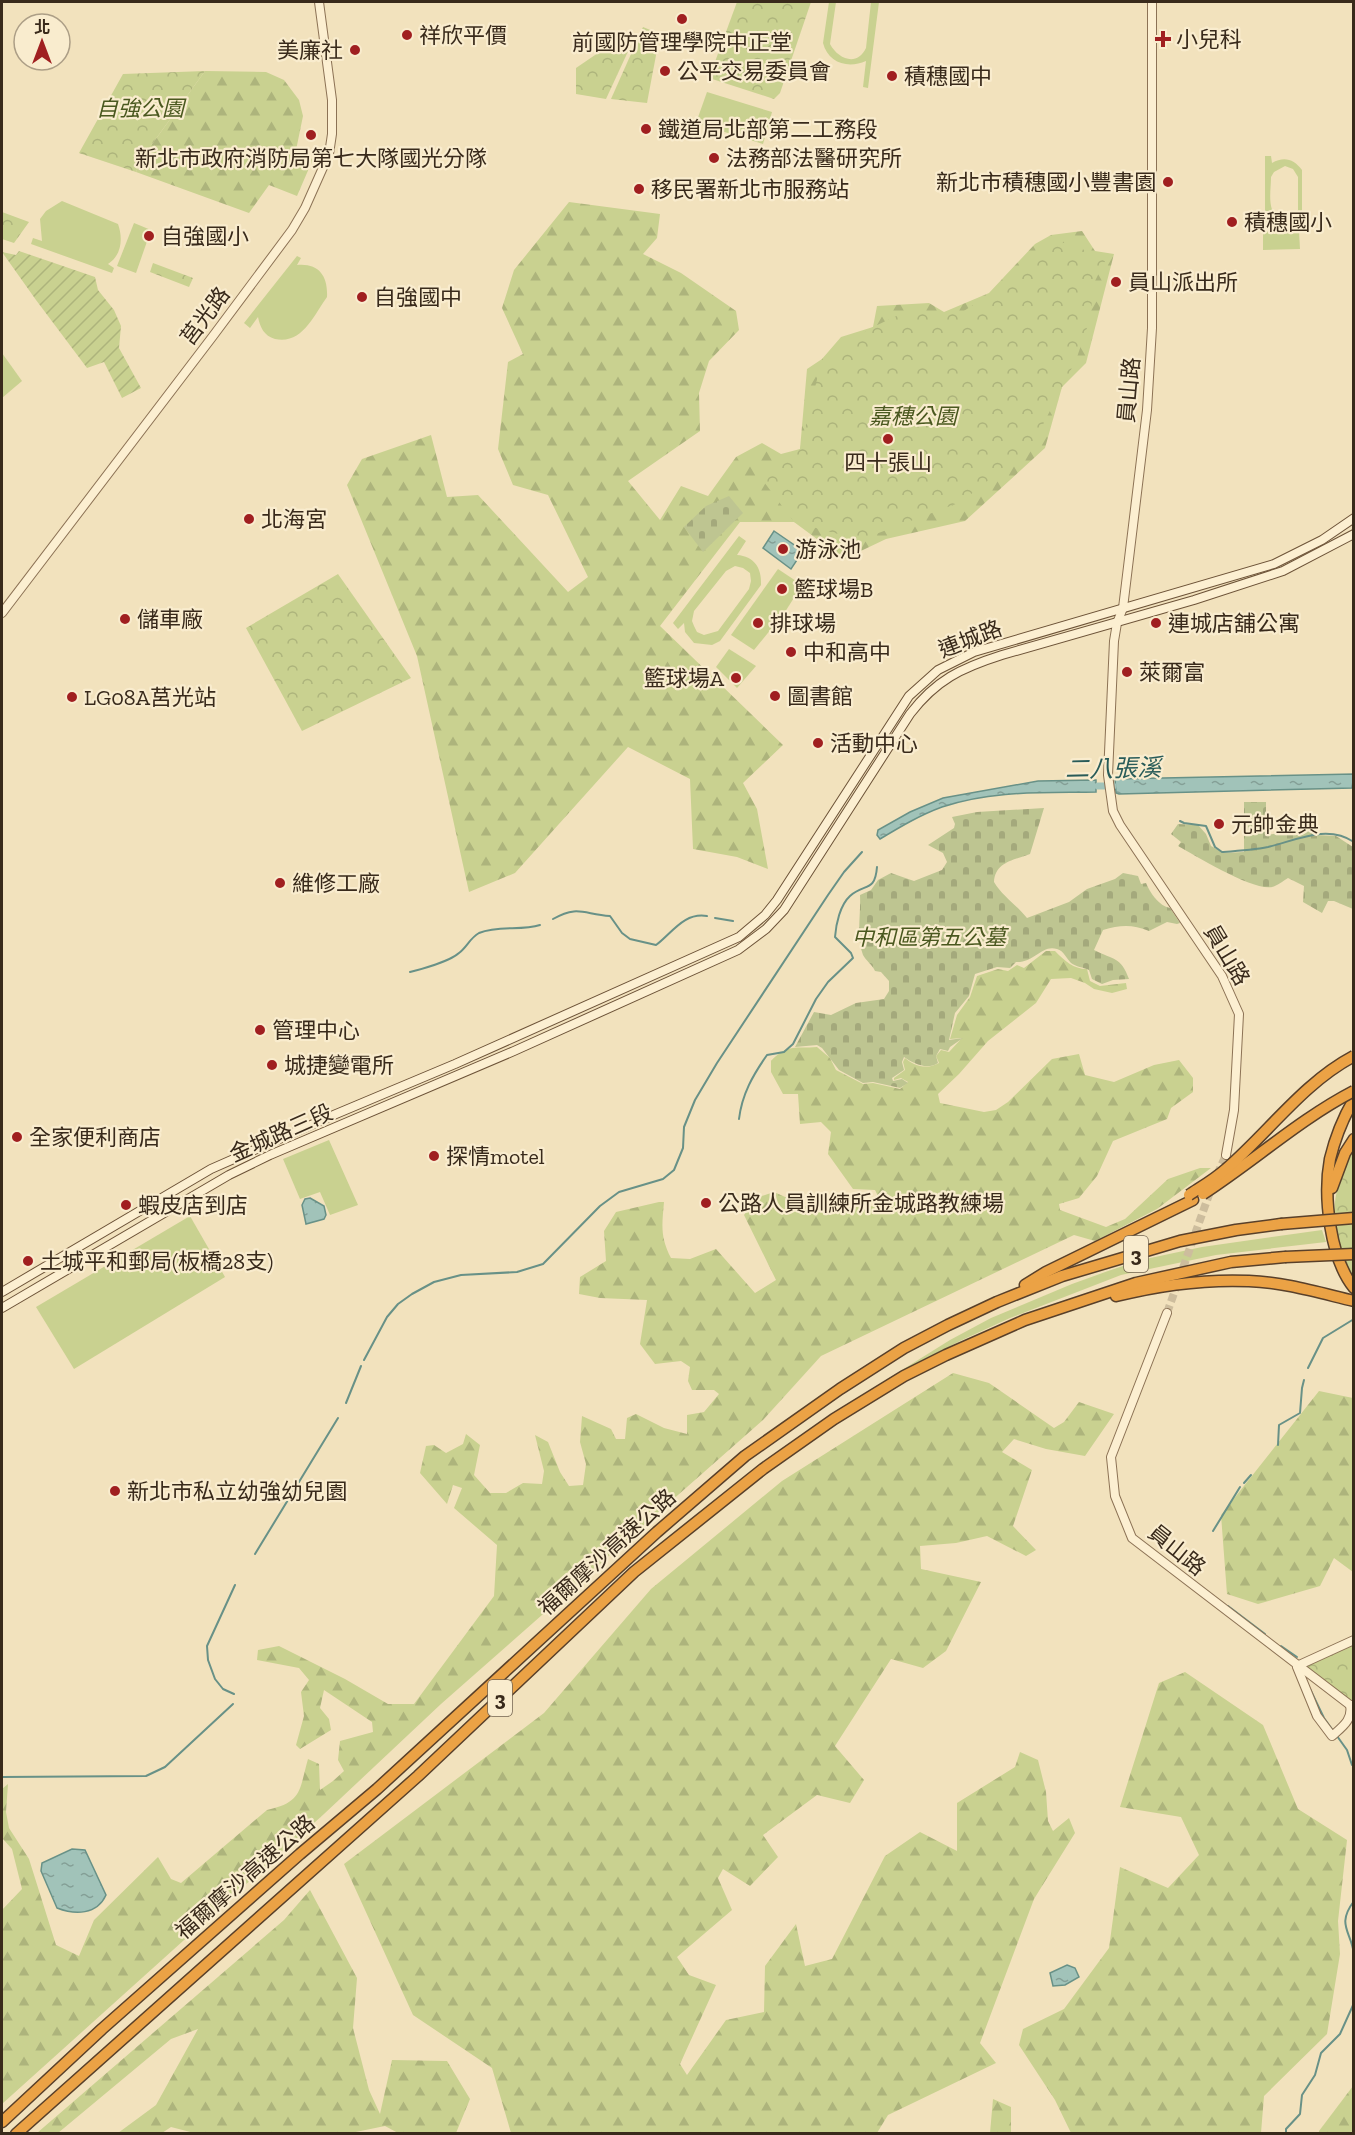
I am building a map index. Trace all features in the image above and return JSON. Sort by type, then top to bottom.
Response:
[{"type":"highway","points":[[1191,1198],[1225,1170],[1323,1076],[1353,1056]]},
{"type":"highway","points":[[997,1302],[1046,1272],[1157,1218],[1237,1172],[1335,1101],[1353,1091]]},
{"type":"highway","points":[[1353,1099],[1344,1117],[1329,1172],[1330,1227],[1337,1255],[1347,1281],[1353,1288]]},
{"type":"highway","points":[[1329,1203],[1345,1153],[1353,1139]]},
{"type":"highway","name":"福爾摩沙高速公路","points":[[2,2122],[102,2029],[377,1789],[657,1532],[745,1456],[840,1389],[904,1348],[997,1302],[1062,1276],[1180,1241],[1281,1224],[1353,1218]]},
{"type":"highway","name":"福爾摩沙高速公路","points":[[16,2133],[418,1776],[634,1572],[763,1469],[834,1419],[904,1376],[1025,1320],[1136,1283],[1231,1262],[1353,1254]]},
{"type":"highway","points":[[1025,1320],[1166,1284],[1205,1281],[1251,1281],[1353,1301]]},
{"type":"main road","name":"連城路","points":[[583,1006],[726,944],[758,922],[777,900],[909,696],[927,678],[963,656],[1274,564],[1322,540],[1353,518]]},
{"type":"main road","name":"連城路","points":[[588,1017],[738,950],[766,929],[784,910],[910,714],[933,688],[951,675],[974,664],[1117,623],[1283,571],[1353,534]]},
{"type":"main road","name":"金城路三段","points":[[2,1292],[211,1169],[583,1006]]},
{"type":"main road","name":"金城路三段","points":[[2,1308],[230,1175],[588,1017]]},
{"type":"street","name":"莒光路","points":[[2,614],[292,230],[304,208],[329,154],[332,134],[332,100],[319,2]]},
{"type":"street","name":"員山路","points":[[1152,2],[1152,328],[1147,410],[1123,608],[1117,623],[1113,662],[1108,747],[1109,779],[1113,811],[1120,825],[1222,976],[1239,1014],[1234,1110],[1226,1155]]},
{"type":"street","name":"員山路","points":[[1167,1313],[1111,1457],[1115,1496],[1132,1538],[1297,1666],[1352,1705]]},
{"type":"street","points":[[1352,1705],[1350,1719],[1334,1734],[1317,1716],[1297,1666],[1353,1640]]},
{"type":"green space","points":[[737,2],[811,2],[780,93],[774,99],[709,78]]},
{"type":"green space","points":[[829,2],[836,2],[830,44],[838,54],[853,59],[862,54],[866,48],[871,2],[879,2],[868,88],[863,87],[866,61],[846,64],[834,60],[826,50],[823,43]]},
{"type":"green space","points":[[643,27],[660,34],[647,103],[611,99]]},
{"type":"green space","points":[[617,40],[631,45],[606,99],[576,94],[576,68]]},
{"type":"green space","points":[[205,71],[266,72],[284,80],[299,100],[303,116],[295,155],[313,159],[297,196],[269,185],[249,213],[136,172],[142,158]]},
{"type":"green space","name":"自強公園","points":[[205,71],[142,158],[136,172],[79,153],[123,74]]},
{"type":"green space","points":[[707,92],[772,112],[763,144],[696,123]]},
{"type":"green space","points":[[1265,156],[1271,156],[1272,163],[1288,160],[1296,163],[1302,170],[1302,218],[1292,226],[1280,227],[1271,224],[1271,229],[1265,230]],"holes":[[[1285,166],[1293,169],[1298,177],[1298,210],[1293,217],[1286,220],[1279,218],[1272,209],[1271,177],[1274,172]]]},
{"type":"green space","points":[[62,201],[118,224],[121,235],[119,251],[108,264],[114,268],[112,273],[31,244],[33,238],[42,241],[40,219],[46,211]]},
{"type":"green space","points":[[569,202],[660,214],[657,238],[643,254],[681,273],[736,311],[739,330],[709,361],[699,393],[700,431],[628,481],[660,520],[681,486],[708,496],[736,457],[762,443],[781,454],[800,449],[807,369],[822,359],[841,337],[873,327],[877,306],[929,303],[944,312],[989,293],[1035,244],[1051,235],[1082,231],[1095,251],[1114,254],[1086,363],[1062,387],[1045,448],[965,521],[886,539],[844,559],[794,522],[740,522],[660,626],[783,745],[743,783],[757,809],[768,869],[737,857],[693,849],[690,779],[628,747],[515,873],[469,892],[417,656],[347,485],[362,459],[431,435],[447,497],[478,495],[568,592],[588,577],[548,495],[513,485],[498,449],[508,362],[523,354],[502,308],[514,270]]},
{"type":"green space","points":[[2,212],[29,222],[14,243],[2,239]]},
{"type":"green space","points":[[134,223],[151,230],[136,273],[117,266]]},
{"type":"green space","points":[[1263,231],[1299,231],[1300,249],[1263,250]]},
{"type":"green space","name":"嘉穗公園","points":[[1069,242],[1105,261],[1095,281],[1089,322],[1076,360],[1032,446],[961,502],[860,540],[794,522],[761,478],[800,449],[822,359],[873,327],[905,312],[959,314],[1019,276],[1038,247]]},
{"type":"green space","points":[[19,251],[95,277],[98,290],[114,310],[121,326],[119,348],[141,388],[122,398],[104,362],[87,368],[2,252],[16,255]]},
{"type":"green space","points":[[297,256],[301,258],[297,265],[311,266],[321,272],[326,283],[327,297],[312,320],[300,333],[284,340],[271,338],[263,331],[258,317],[250,328],[244,323]]},
{"type":"green space","points":[[153,263],[193,278],[189,287],[150,272]]},
{"type":"green space","points":[[2,353],[22,381],[2,398]]},
{"type":"green space","points":[[729,496],[743,513],[703,552],[684,527],[706,506]]},
{"type":"green space","points":[[739,536],[746,541],[737,555],[748,558],[756,564],[760,573],[761,585],[720,641],[712,645],[694,643],[685,632],[684,623],[678,629],[673,623]],"holes":[[[735,566],[750,573],[749,589],[718,631],[704,635],[697,632],[692,621],[694,611],[726,571]]]},
{"type":"green space","name":"排球場","points":[[778,569],[802,585],[785,612],[754,650],[731,635]]},
{"type":"green space","points":[[338,574],[411,678],[302,731],[246,628]]},
{"type":"green space","name":"籃球場A","points":[[729,649],[756,666],[737,688],[716,667]]},
{"type":"green space","points":[[1244,802],[1266,802],[1266,835],[1313,828],[1316,835],[1336,836],[1353,847],[1353,909],[1334,901],[1328,901],[1322,913],[1303,902],[1304,886],[1288,878],[1272,887],[1252,884],[1178,846],[1181,842],[1171,834],[1178,824],[1198,825],[1206,834],[1211,846],[1224,853],[1244,852]]},
{"type":"green space","name":"中和區第五公墓","points":[[1044,808],[1030,854],[1002,866],[995,875],[994,882],[1027,918],[1069,902],[1087,889],[1115,879],[1123,873],[1138,876],[1141,884],[1146,883],[1155,898],[1162,905],[1170,908],[1180,923],[1167,922],[1149,931],[1126,926],[1103,930],[1094,950],[1120,963],[1129,979],[1113,980],[1102,984],[1092,979],[1089,970],[1073,964],[1061,951],[1052,948],[1028,960],[1016,962],[1010,968],[997,967],[975,974],[969,996],[955,1013],[949,1040],[963,1038],[948,1051],[940,1049],[936,1056],[938,1063],[934,1065],[921,1065],[904,1057],[902,1062],[904,1070],[892,1078],[893,1081],[902,1079],[908,1083],[900,1088],[873,1082],[863,1083],[839,1070],[817,1045],[795,1047],[814,1012],[831,1015],[856,1003],[884,999],[889,991],[889,981],[881,972],[875,971],[864,957],[861,948],[860,895],[871,890],[878,880],[891,873],[914,881],[942,870],[947,862],[943,853],[928,845],[954,828],[952,817],[977,812]]},
{"type":"green space","points":[[1046,951],[1055,951],[1073,966],[1087,969],[1090,981],[1100,986],[1126,983],[1127,989],[1112,993],[1094,989],[1071,978],[1051,979],[1036,1003],[988,1041],[938,1094],[940,1103],[984,1112],[996,1110],[1008,1102],[1052,1059],[1079,1054],[1085,1075],[1114,1082],[1154,1065],[1179,1060],[1193,1078],[1193,1092],[1171,1108],[1167,1119],[1113,1141],[1097,1176],[1079,1198],[1059,1204],[1060,1210],[1106,1227],[1125,1219],[1168,1179],[1200,1168],[1211,1168],[1157,1209],[1095,1241],[1074,1235],[821,1356],[763,1420],[441,1704],[324,1814],[2,2104],[2,1910],[22,1889],[12,1849],[2,1838],[2,1789],[8,1784],[6,1812],[9,1828],[29,1859],[56,1945],[79,1956],[94,1920],[158,1857],[171,1879],[181,1883],[267,1810],[279,1807],[293,1799],[301,1787],[308,1759],[319,1764],[320,1790],[333,1781],[344,1771],[338,1760],[340,1741],[373,1732],[372,1722],[324,1690],[320,1708],[329,1719],[331,1730],[300,1749],[296,1745],[304,1716],[301,1692],[309,1680],[299,1668],[257,1660],[258,1650],[279,1646],[345,1679],[388,1704],[414,1704],[494,1596],[497,1545],[454,1508],[462,1488],[453,1485],[447,1504],[420,1473],[426,1446],[434,1445],[446,1453],[463,1444],[466,1434],[480,1445],[474,1475],[490,1493],[506,1493],[523,1483],[542,1484],[544,1471],[535,1435],[548,1442],[560,1472],[569,1486],[583,1485],[586,1464],[580,1442],[582,1416],[611,1429],[616,1439],[625,1439],[627,1418],[636,1414],[664,1428],[687,1434],[687,1415],[704,1412],[719,1394],[714,1390],[692,1390],[688,1381],[690,1367],[681,1361],[655,1364],[640,1344],[647,1300],[600,1298],[579,1294],[580,1277],[606,1261],[604,1231],[616,1212],[664,1202],[663,1231],[671,1258],[690,1259],[716,1249],[755,1293],[776,1280],[744,1215],[756,1198],[774,1192],[812,1209],[877,1206],[880,1200],[875,1190],[853,1189],[828,1154],[831,1132],[821,1122],[800,1124],[798,1094],[783,1094],[771,1072],[771,1061],[787,1049],[817,1047],[830,1058],[836,1070],[863,1084],[873,1083],[900,1089],[908,1082],[901,1078],[894,1080],[894,1078],[905,1070],[903,1062],[905,1058],[921,1066],[934,1065],[939,1063],[936,1056],[941,1050],[949,1052],[962,1038],[950,1039],[957,1015],[970,997],[977,976],[998,969],[1008,971],[1017,965],[1024,968]]},
{"type":"green space","points":[[329,1140],[358,1205],[330,1215],[320,1192],[300,1199],[283,1159]]},
{"type":"green space","points":[[1353,1146],[1353,1280],[1339,1245],[1334,1213],[1339,1181]]},
{"type":"green space","points":[[190,1216],[225,1277],[74,1369],[36,1307]]},
{"type":"green space","points":[[1322,1230],[1326,1242],[1216,1255],[1121,1275],[1010,1318],[886,1380],[950,1340],[991,1318],[1108,1271],[1141,1260],[1202,1247]]},
{"type":"green space","points":[[953,1373],[989,1383],[1054,1428],[1064,1422],[1079,1402],[1114,1414],[1085,1456],[1046,1449],[1014,1439],[1002,1452],[1032,1470],[1013,1526],[1036,1550],[1026,1556],[987,1536],[956,1543],[920,1546],[921,1569],[981,1582],[946,1651],[923,1668],[891,1659],[835,1746],[864,1780],[850,1803],[817,1795],[763,1835],[778,1857],[750,1886],[723,1869],[718,1878],[732,1910],[677,1957],[689,1975],[716,1985],[680,2064],[687,2075],[726,2020],[764,2012],[765,1966],[796,1924],[805,1966],[832,1959],[885,1856],[920,1832],[957,1851],[957,1803],[1015,1767],[1020,1752],[1038,1760],[1046,1792],[1048,1821],[1053,1831],[1069,1818],[1075,1833],[1034,1899],[980,2043],[996,2063],[888,2115],[877,2133],[511,2133],[492,2068],[413,2015],[344,1864],[544,1713],[651,1589],[782,1481]]},
{"type":"green space","points":[[1319,1391],[1353,1398],[1353,1572],[1334,1558],[1320,1586],[1258,1604],[1227,1594],[1221,1515]]},
{"type":"green space","points":[[1353,1645],[1353,1703],[1305,1666]]},
{"type":"green space","points":[[1185,1672],[1263,1725],[1298,1809],[1347,1840],[1338,1921],[1340,1954],[1327,2034],[1264,2096],[1261,2133],[1071,2133],[1055,2100],[1019,2045],[1023,2029],[1064,2009],[1109,1948],[1120,1867],[1168,1888],[1199,1855],[1181,1817],[1120,1807],[1159,1683]]},
{"type":"green space","points":[[310,1890],[357,1978],[353,2028],[369,2090],[380,2114],[392,2060],[447,2061],[470,2099],[456,2133],[398,2133],[385,2126],[346,2134],[198,2134],[171,2127],[162,2133],[118,2133],[156,2105],[198,2029],[171,2039],[58,2133],[37,2133],[284,1920]]},
{"type":"green space","points":[[1353,2086],[1353,2133],[1319,2133],[1319,2131]]},
{"type":"green space","points":[[993,2099],[1011,2107],[1011,2133],[990,2133]]},
{"type":"water","name":"游泳池","points":[[774,531],[803,551],[791,569],[763,548]]},
{"type":"water","points":[[1354,774],[1352,788],[1119,794],[1116,793],[1115,779]]},
{"type":"water","points":[[1096,780],[1096,792],[1018,794],[980,798],[942,807],[880,839],[877,835],[878,830],[910,812],[943,798],[1038,781]]},
{"type":"water","points":[[310,1198],[324,1206],[326,1215],[324,1219],[306,1224],[302,1205],[305,1199]]},
{"type":"water","points":[[72,1849],[85,1850],[106,1895],[102,1902],[85,1912],[71,1912],[57,1908],[41,1871],[42,1863]]},
{"type":"water","points":[[1067,1965],[1075,1968],[1079,1977],[1065,1985],[1053,1986],[1050,1973]]},
{"type":"waterway","name":"二八張溪","points":[[1098,786],[1113,786]]},
{"type":"waterway","points":[[1180,821],[1206,826],[1215,847],[1222,852],[1268,847],[1323,834],[1333,834],[1354,842]]},
{"type":"waterway","points":[[364,1360],[387,1317],[398,1304],[412,1294],[434,1282],[461,1275],[517,1272],[543,1264],[600,1206],[619,1192],[663,1179],[674,1170],[683,1148],[684,1127],[695,1100],[828,895],[862,852]]},
{"type":"waterway","points":[[739,1119],[749,1085],[767,1055],[784,1052],[793,1044],[816,999],[828,982],[853,958],[835,937],[838,921],[841,910],[850,896],[874,881],[877,867]]},
{"type":"waterway","points":[[553,919],[575,911],[610,916],[622,933],[630,939],[656,945],[685,920],[707,916]]},
{"type":"waterway","points":[[715,918],[733,921]]},
{"type":"waterway","points":[[410,972],[455,956],[479,933],[494,929],[540,925]]},
{"type":"waterway","points":[[1308,1368],[1323,1338],[1354,1319]]},
{"type":"waterway","points":[[346,1403],[361,1366]]},
{"type":"waterway","points":[[1278,1445],[1279,1425],[1300,1413],[1304,1380]]},
{"type":"waterway","points":[[255,1554],[338,1418]]},
{"type":"waterway","points":[[1244,1483],[1251,1475]]},
{"type":"waterway","points":[[1213,1531],[1240,1487]]},
{"type":"waterway","points":[[234,1694],[223,1689],[215,1679],[208,1660],[207,1646],[235,1585]]},
{"type":"waterway","points":[[1228,1606],[1265,1634]]},
{"type":"waterway","points":[[1281,1646],[1297,1657]]},
{"type":"waterway","points":[[1310,1689],[1324,1718],[1334,1732]]},
{"type":"waterway","points":[[2,1777],[146,1776],[165,1767],[233,1704]]},
{"type":"waterway","points":[[1337,1736],[1347,1750],[1352,1765]]},
{"type":"waterway","points":[[1354,1901],[1345,1922],[1354,1954]]},
{"type":"waterway","points":[[1286,2134],[1286,2129],[1300,2114],[1302,2095],[1315,2075],[1321,2053],[1340,2034],[1354,2003]]},
{"type":"tunnel","points":[[1217,1175],[1226,1155]]},
{"type":"tunnel","points":[[1167,1313],[1211,1189]]},
{"type":"place","name":"前國防管理學院中正堂","points":[[682,19]]},
{"type":"place","name":"祥欣平價","points":[[407,35]]},
{"type":"place","name":"小兒科","points":[[1163,39]]},
{"type":"place","name":"美廉社","points":[[355,50]]},
{"type":"place","name":"公平交易委員會","points":[[665,71]]},
{"type":"place","name":"積穗國中","points":[[892,76]]},
{"type":"place","name":"鐵道局北部第二工務段","points":[[646,129]]},
{"type":"place","name":"新北市政府消防局第七大隊國光分隊","points":[[311,135]]},
{"type":"place","name":"法務部法醫研究所","points":[[714,158]]},
{"type":"place","name":"新北市積穗國小豐書園","points":[[1168,182]]},
{"type":"place","name":"移民署新北市服務站","points":[[639,189]]},
{"type":"place","name":"積穗國小","points":[[1232,222]]},
{"type":"place","name":"自強國小","points":[[149,236]]},
{"type":"place","name":"員山派出所","points":[[1116,282]]},
{"type":"place","name":"自強國中","points":[[362,297]]},
{"type":"place","name":"四十張山","points":[[888,439]]},
{"type":"place","name":"北海宮","points":[[249,519]]},
{"type":"place","name":"游泳池","points":[[783,549]]},
{"type":"place","name":"籃球場B","points":[[782,589]]},
{"type":"place","name":"儲車廠","points":[[125,619]]},
{"type":"place","name":"排球場","points":[[758,623]]},
{"type":"place","name":"連城店舖公寓","points":[[1156,623]]},
{"type":"place","name":"中和高中","points":[[791,652]]},
{"type":"place","name":"萊爾富","points":[[1127,672]]},
{"type":"place","name":"籃球場A","points":[[736,678]]},
{"type":"place","name":"圖書館","points":[[775,696]]},
{"type":"place","name":"LG08A莒光站","points":[[72,697]]},
{"type":"place","name":"活動中心","points":[[818,743]]},
{"type":"place","name":"元帥金典","points":[[1219,824]]},
{"type":"place","name":"維修工廠","points":[[280,883]]},
{"type":"place","name":"管理中心","points":[[260,1030]]},
{"type":"place","name":"城捷變電所","points":[[272,1065]]},
{"type":"place","name":"全家便利商店","points":[[17,1137]]},
{"type":"place","name":"探情motel","points":[[434,1156]]},
{"type":"place","name":"公路人員訓練所金城路教練場","points":[[706,1203]]},
{"type":"place","name":"蝦皮店到店","points":[[126,1205]]},
{"type":"place","name":"土城平和郵局(板橋28支)","points":[[28,1261]]},
{"type":"place","name":"新北市私立幼強幼兒園","points":[[115,1491]]}]
